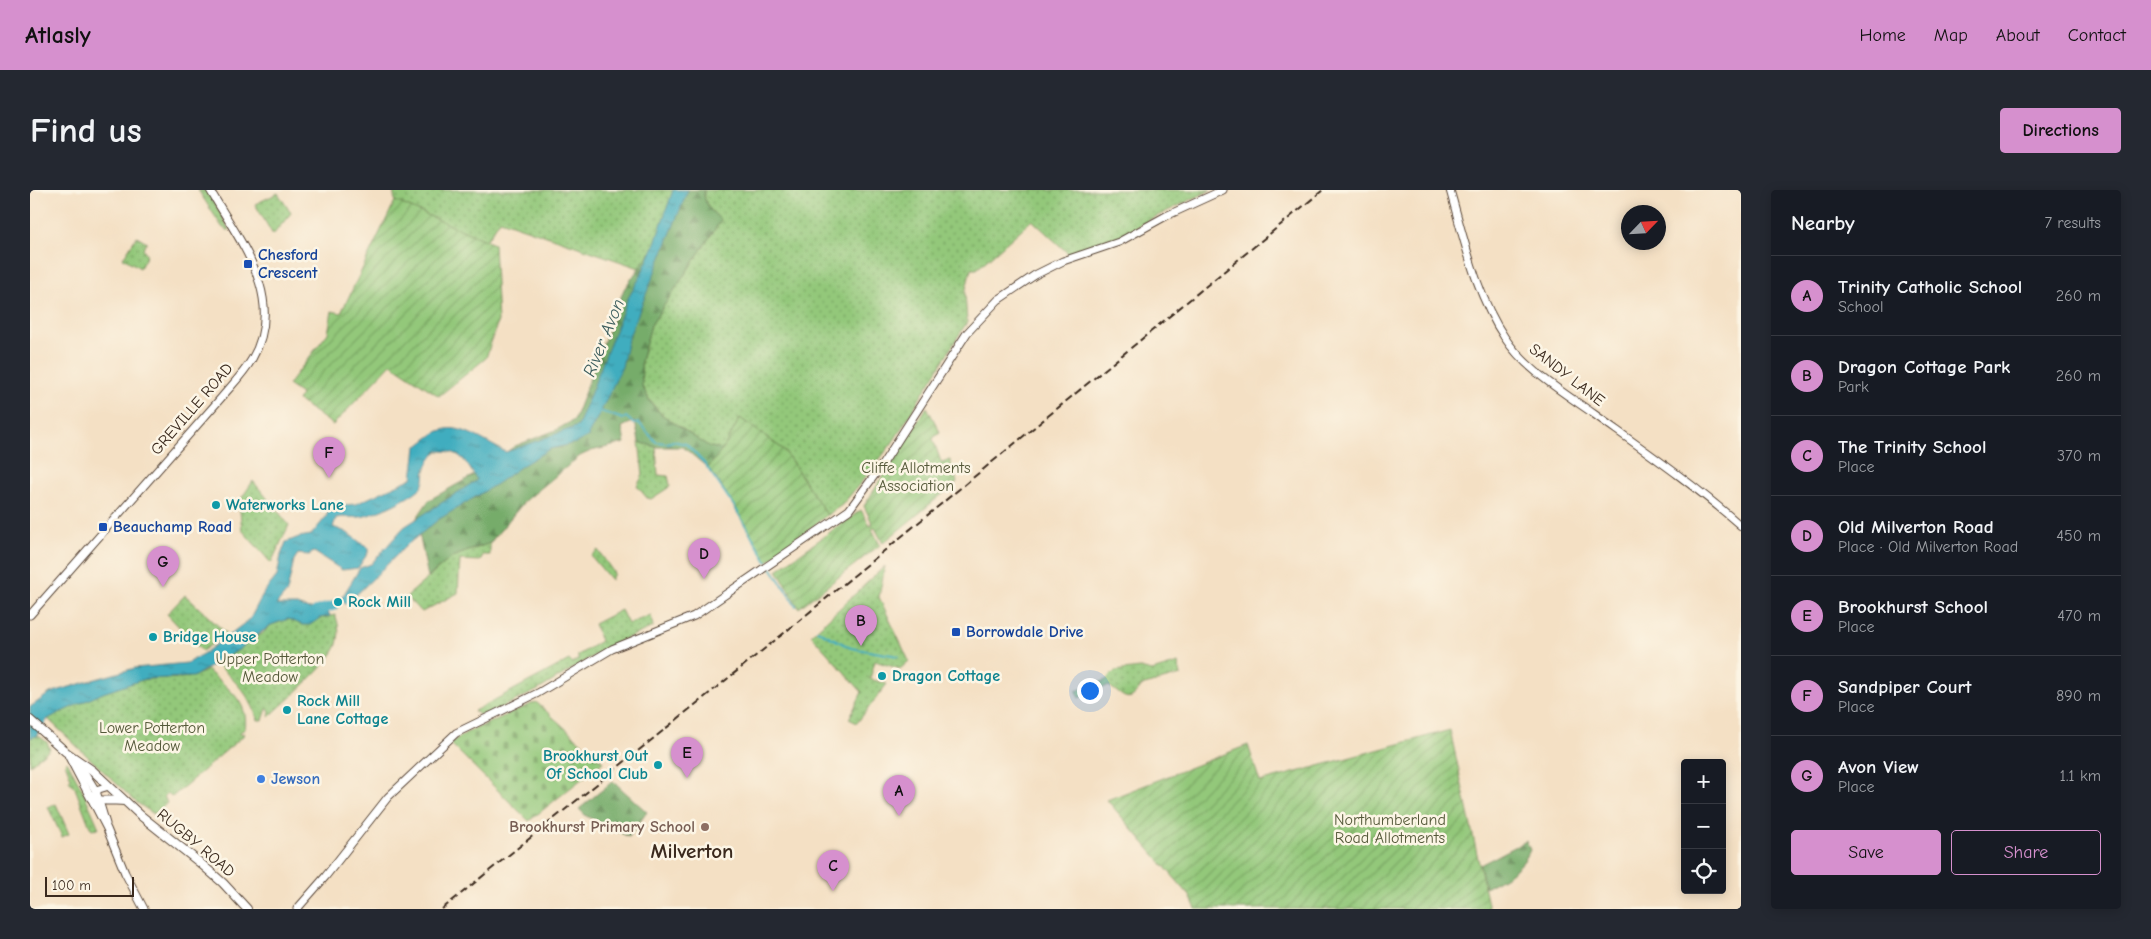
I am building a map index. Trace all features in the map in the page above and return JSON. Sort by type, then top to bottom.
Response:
[{"type":"main road","points":[[30,720],[70,754],[93,794],[101,802],[110,799],[125,801]]},
{"type":"main road","name":"RUGBY ROAD","points":[[70,754],[217,877],[247,909]]},
{"type":"street","name":"GREVILLE ROAD","points":[[30,615],[244,372],[257,349],[264,325],[265,306],[262,287],[254,267],[210,190]]},
{"type":"street","points":[[297,909],[325,877],[388,797],[456,733],[538,693],[612,648],[694,616],[842,516],[856,504],[967,333],[998,300],[1054,265],[1119,242],[1166,216],[1222,190]]},
{"type":"street","name":"SANDY LANE","points":[[1450,190],[1483,293],[1500,330],[1514,350],[1541,375],[1698,490],[1741,526]]},
{"type":"street","points":[[109,786],[93,794],[125,873],[144,909]]},
{"type":"street","points":[[101,802],[107,829]]},
{"type":"green space","points":[[198,190],[207,190],[229,229],[228,231],[222,227]]},
{"type":"green space","points":[[393,190],[682,190],[658,248],[649,254],[639,268],[500,220],[486,241],[395,201]]},
{"type":"green space","points":[[682,190],[704,190],[707,204],[711,211],[721,220],[651,325],[641,361],[642,386],[650,402],[661,414],[710,447],[723,449],[708,468],[683,447],[656,447],[639,442],[635,421],[622,427],[625,443],[591,451],[580,456],[524,502],[490,543],[452,557],[428,577],[416,519],[429,500],[474,475],[515,446],[556,430],[574,420],[624,289],[649,254],[658,248]]},
{"type":"green space","points":[[704,190],[1211,190],[1145,222],[1113,241],[1070,255],[1032,220],[977,269],[971,269],[965,293],[967,322],[893,442],[842,505],[827,515],[784,450],[740,418],[723,449],[710,447],[661,414],[650,401],[642,386],[641,361],[651,325],[721,220],[711,211],[707,204]]},
{"type":"green space","points":[[278,193],[291,213],[273,235],[255,204]]},
{"type":"green space","points":[[395,201],[494,244],[498,321],[486,358],[439,396],[391,364],[333,425],[298,400],[301,394],[288,385],[328,333],[332,311],[341,313]]},
{"type":"green space","points":[[137,236],[147,242],[143,249],[147,255],[140,268],[123,258]]},
{"type":"green space","name":"Cliffe Allotments Association","points":[[927,407],[940,432],[933,439],[941,462],[950,460],[957,482],[883,543],[875,528],[872,529],[880,545],[799,608],[777,570],[861,510],[870,526],[873,525],[864,506]]},
{"type":"green space","points":[[740,418],[784,450],[827,515],[767,562],[719,482],[708,468],[723,449]]},
{"type":"green space","points":[[639,442],[656,447],[658,475],[668,476],[670,485],[651,499],[647,498],[637,486],[643,475]]},
{"type":"green space","points":[[253,481],[289,525],[271,563],[242,530],[239,502]]},
{"type":"green space","points":[[490,543],[490,555],[483,555],[480,561],[460,560],[458,593],[422,612],[406,597],[452,557]]},
{"type":"green space","points":[[598,550],[614,573],[611,580],[591,556]]},
{"type":"green space","points":[[885,566],[879,597],[909,661],[900,669],[875,661],[870,679],[887,684],[857,723],[849,719],[862,692],[811,635]]},
{"type":"green space","points":[[185,595],[227,634],[202,651],[167,614]]},
{"type":"green space","points":[[621,610],[628,624],[651,615],[653,627],[611,645],[538,690],[487,714],[480,715],[474,711],[569,660],[572,663],[578,660],[578,655],[601,641],[594,624]]},
{"type":"green space","name":"Upper Potterton Meadow","points":[[335,615],[339,636],[335,649],[322,666],[269,717],[270,711],[267,709],[263,720],[258,720],[246,696],[217,664],[240,649],[246,642],[262,634],[271,625],[288,619],[316,619]]},
{"type":"green space","points":[[1178,663],[1181,675],[1141,686],[1129,698],[1109,686],[1098,688],[1079,698],[1076,691],[1106,680],[1115,671],[1140,668],[1152,671]]},
{"type":"green space","name":"Lower Potterton Meadow","points":[[207,670],[228,688],[240,702],[246,719],[245,729],[240,732],[241,734],[244,733],[243,736],[172,797],[168,793],[164,796],[167,803],[154,814],[136,802],[48,719],[81,701],[131,682],[150,679],[183,678]]},
{"type":"green space","points":[[536,702],[603,762],[529,821],[450,743],[466,733]]},
{"type":"green space","name":"Northumberland Road Allotments","points":[[1450,730],[1489,909],[1196,909],[1190,896],[1107,800],[1248,745],[1260,782]]},
{"type":"green space","points":[[37,735],[47,742],[50,749],[30,765],[30,738]]},
{"type":"green space","points":[[67,761],[99,828],[92,829],[90,827],[75,788],[69,781],[71,778],[65,763]]},
{"type":"green space","points":[[613,781],[647,812],[629,837],[586,816],[579,809]]},
{"type":"green space","points":[[56,804],[69,834],[62,837],[48,807]]},
{"type":"green space","points":[[1526,841],[1530,850],[1522,863],[1511,873],[1485,888],[1480,865]]},
{"type":"water","points":[[673,190],[688,190],[628,339],[622,367],[589,436],[576,443],[550,449],[438,520],[408,544],[346,605],[341,599],[360,568],[371,564],[404,527],[477,480],[462,458],[452,452],[437,451],[427,465],[422,486],[411,495],[366,516],[336,518],[333,527],[346,532],[368,548],[368,553],[358,568],[342,570],[314,552],[309,555],[298,554],[294,560],[287,592],[276,605],[297,605],[309,609],[326,606],[330,616],[320,618],[310,625],[303,625],[288,619],[271,625],[240,649],[193,677],[145,679],[103,693],[48,719],[36,736],[30,738],[30,707],[50,693],[135,668],[187,663],[206,652],[250,619],[264,592],[277,576],[281,555],[286,542],[311,535],[326,517],[329,509],[356,504],[412,478],[416,447],[434,434],[446,429],[460,430],[506,452],[578,426],[627,300],[654,246]]},
{"type":"waterway","points":[[600,411],[623,419],[626,417],[634,424],[639,423],[656,442],[667,443],[673,441],[686,444],[704,463],[734,506],[767,562]]},
{"type":"waterway","points":[[770,566],[796,606]]},
{"type":"waterway","name":"River Avon","points":[[316,611],[333,606]]},
{"type":"waterway","points":[[817,630],[851,648],[898,656]]},
{"type":"railway","points":[[442,909],[789,629],[1323,190]]},
{"type":"place","name":"Chesford Crescent","points":[[248,264]]},
{"type":"place","name":"Sandpiper Court","points":[[329,478]]},
{"type":"place","name":"Waterworks Lane","points":[[216,505]]},
{"type":"place","name":"Beauchamp Road","points":[[103,527]]},
{"type":"place","name":"Old Milverton Road","points":[[704,579]]},
{"type":"place","name":"Avon View","points":[[163,587]]},
{"type":"place","name":"Rock Mill","points":[[338,602]]},
{"type":"place","name":"Borrowdale Drive","points":[[956,632]]},
{"type":"place","name":"Bridge House","points":[[153,637]]},
{"type":"place","name":"Dragon Cottage Park","points":[[861,646]]},
{"type":"place","name":"Dragon Cottage","points":[[882,676]]},
{"type":"place","name":"Rock Mill Lane Cottage","points":[[287,710]]},
{"type":"place","name":"Brookhurst Out Of School Club","points":[[658,765]]},
{"type":"place","name":"Brookhurst School","points":[[687,778]]},
{"type":"place","name":"Jewson","points":[[261,779]]},
{"type":"place","name":"Trinity Catholic School","points":[[899,816]]},
{"type":"place","name":"Brookhurst Primary School","points":[[705,827]]},
{"type":"place","name":"The Trinity School","points":[[833,891]]},
{"type":"district","name":"Milverton","points":[[692,851]]}]
